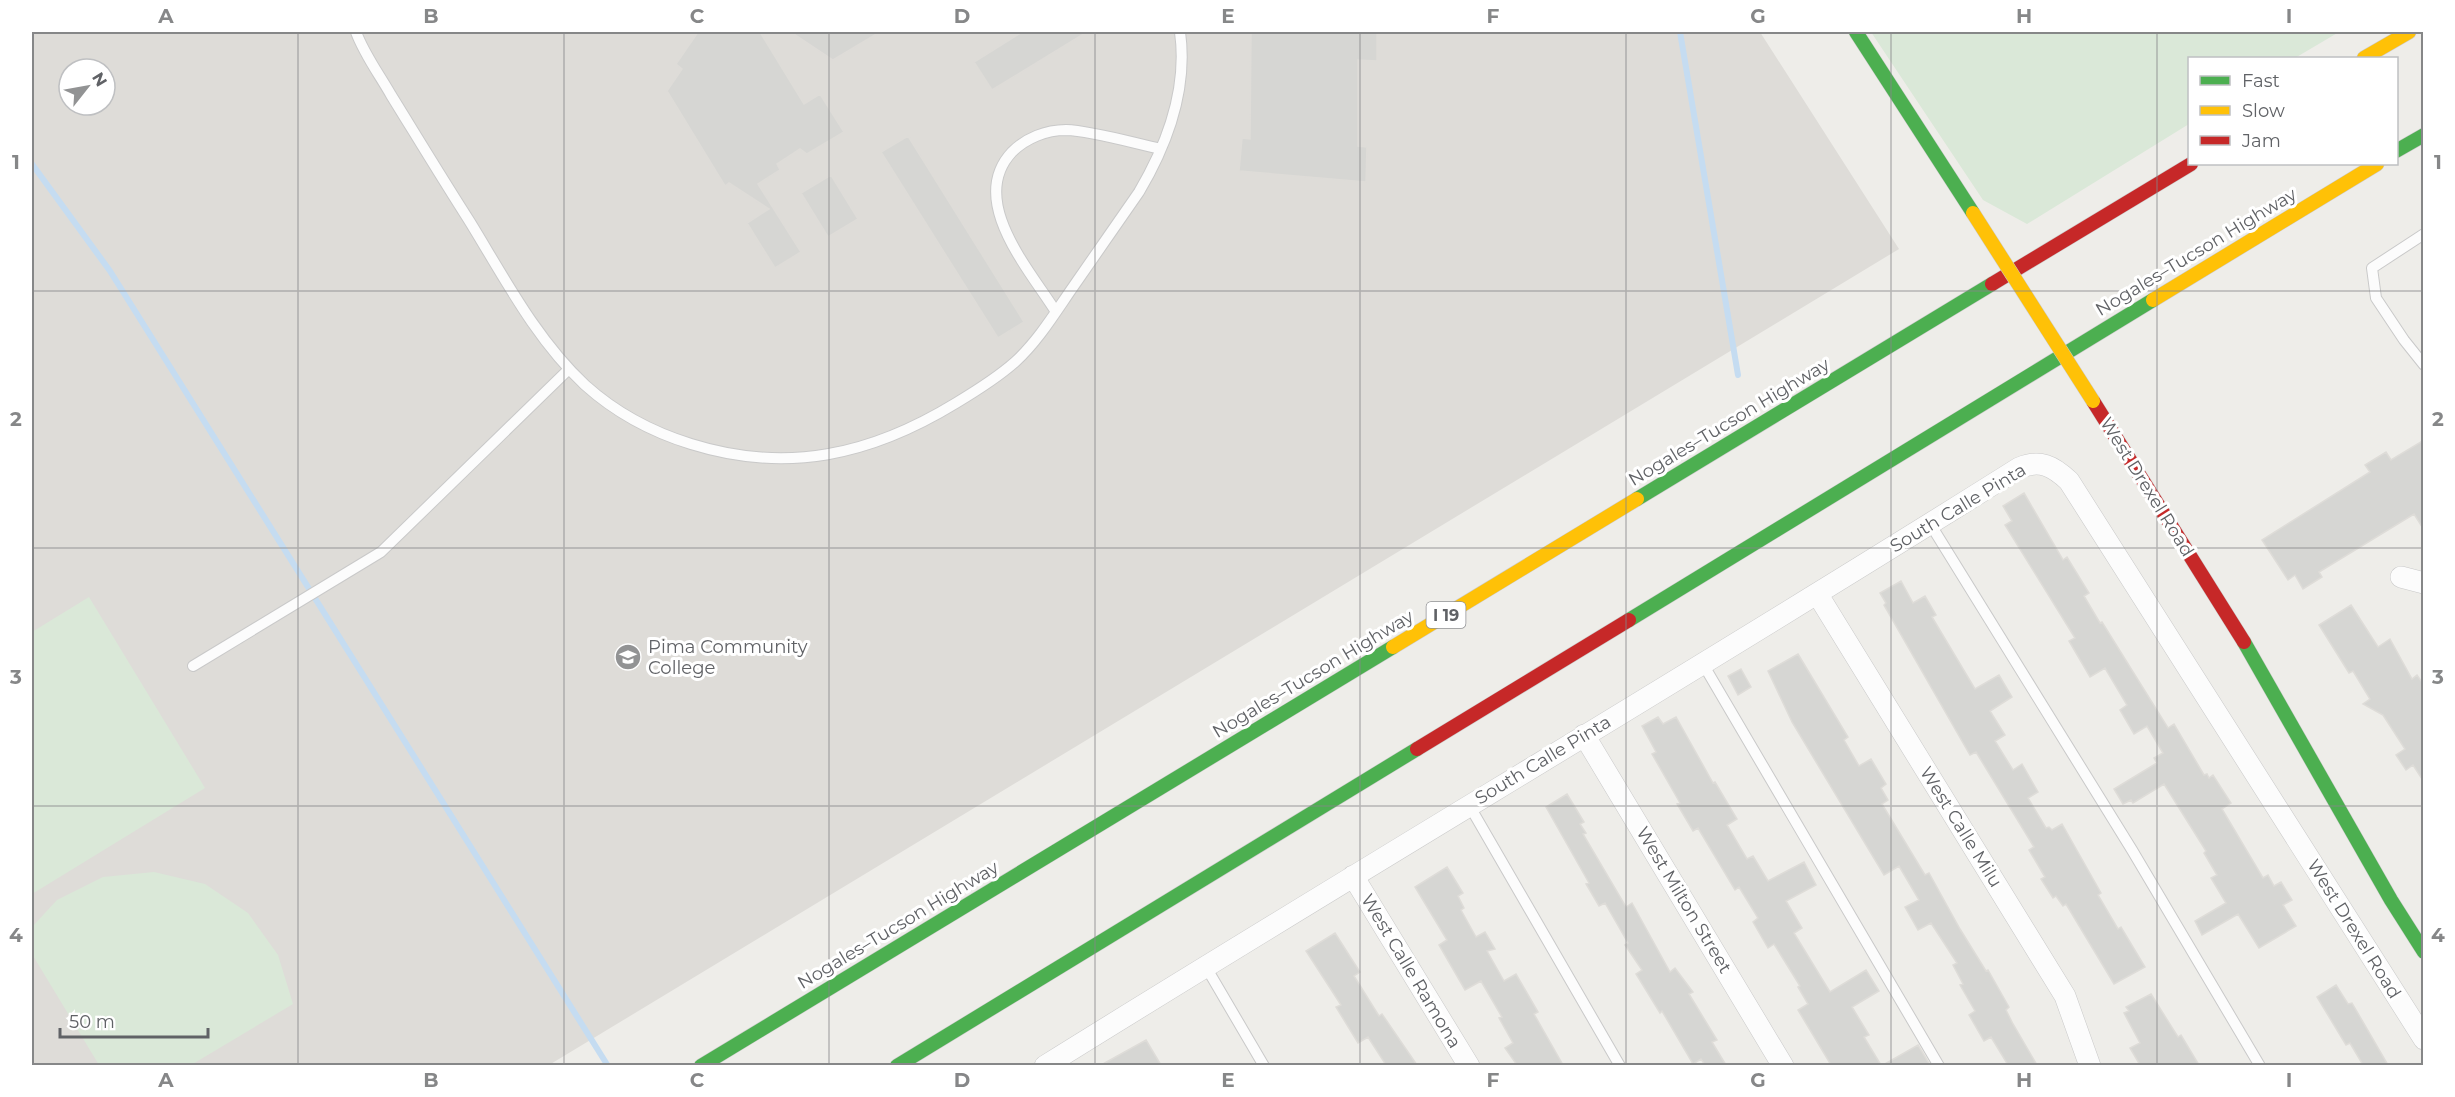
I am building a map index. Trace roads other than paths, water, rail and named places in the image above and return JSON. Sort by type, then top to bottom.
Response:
[{"type":"main road","name":"West Drexel Road","points":[[1856,32],[2093,401],[2248,648],[2391,900],[2424,952]]},
{"type":"main road","points":[[2366,57],[2409,32]]},
{"type":"main road","points":[[2398,150],[2424,135]]},
{"type":"main road","name":"Nogales–Tucson Highway","points":[[701,1065],[2189,165]]},
{"type":"main road","name":"Nogales–Tucson Highway","points":[[897,1065],[2375,165]]},
{"type":"street","name":"South Calle Pinta","points":[[1052,1064],[1353,876],[1818,595],[2019,468],[2031,463],[2044,464]]},
{"type":"street","name":"West Drexel Road","points":[[2044,464],[2069,481],[2424,1039]]},
{"type":"street","points":[[2401,577],[2424,583]]},
{"type":"street","name":"West Calle Milu","points":[[1818,595],[2065,996],[2090,1065]]},
{"type":"street","name":"West Milton Street","points":[[1584,735],[1784,1065]]},
{"type":"street","name":"West Calle Ramona","points":[[1353,876],[1469,1065]]},
{"type":"lane","points":[[356,32],[412,129],[527,315],[569,369],[618,410],[677,440],[718,452],[750,458],[805,458],[866,446],[903,432],[938,414],[1015,362],[1056,312],[1139,192],[1161,149],[1173,117],[1180,87],[1182,62],[1180,32]]},
{"type":"lane","points":[[1056,312],[1004,230],[995,193],[998,175],[1006,159],[1033,137],[1050,131],[1068,130],[1161,149]]},
{"type":"lane","points":[[2424,234],[2372,268],[2376,298],[2424,365]]},
{"type":"lane","points":[[193,666],[381,552],[569,369]]},
{"type":"lane","points":[[1929,523],[2132,850],[2260,1065]]},
{"type":"lane","points":[[1703,664],[1939,1065]]},
{"type":"lane","points":[[1469,805],[1620,1065]]},
{"type":"lane","points":[[1206,967],[1264,1065]]},
{"type":"waterway","points":[[1680,32],[1738,375]]},
{"type":"waterway","points":[[32,164],[110,271],[608,1066]]},
{"type":"place","name":"Pima Community College","points":[[628,657]]}]
